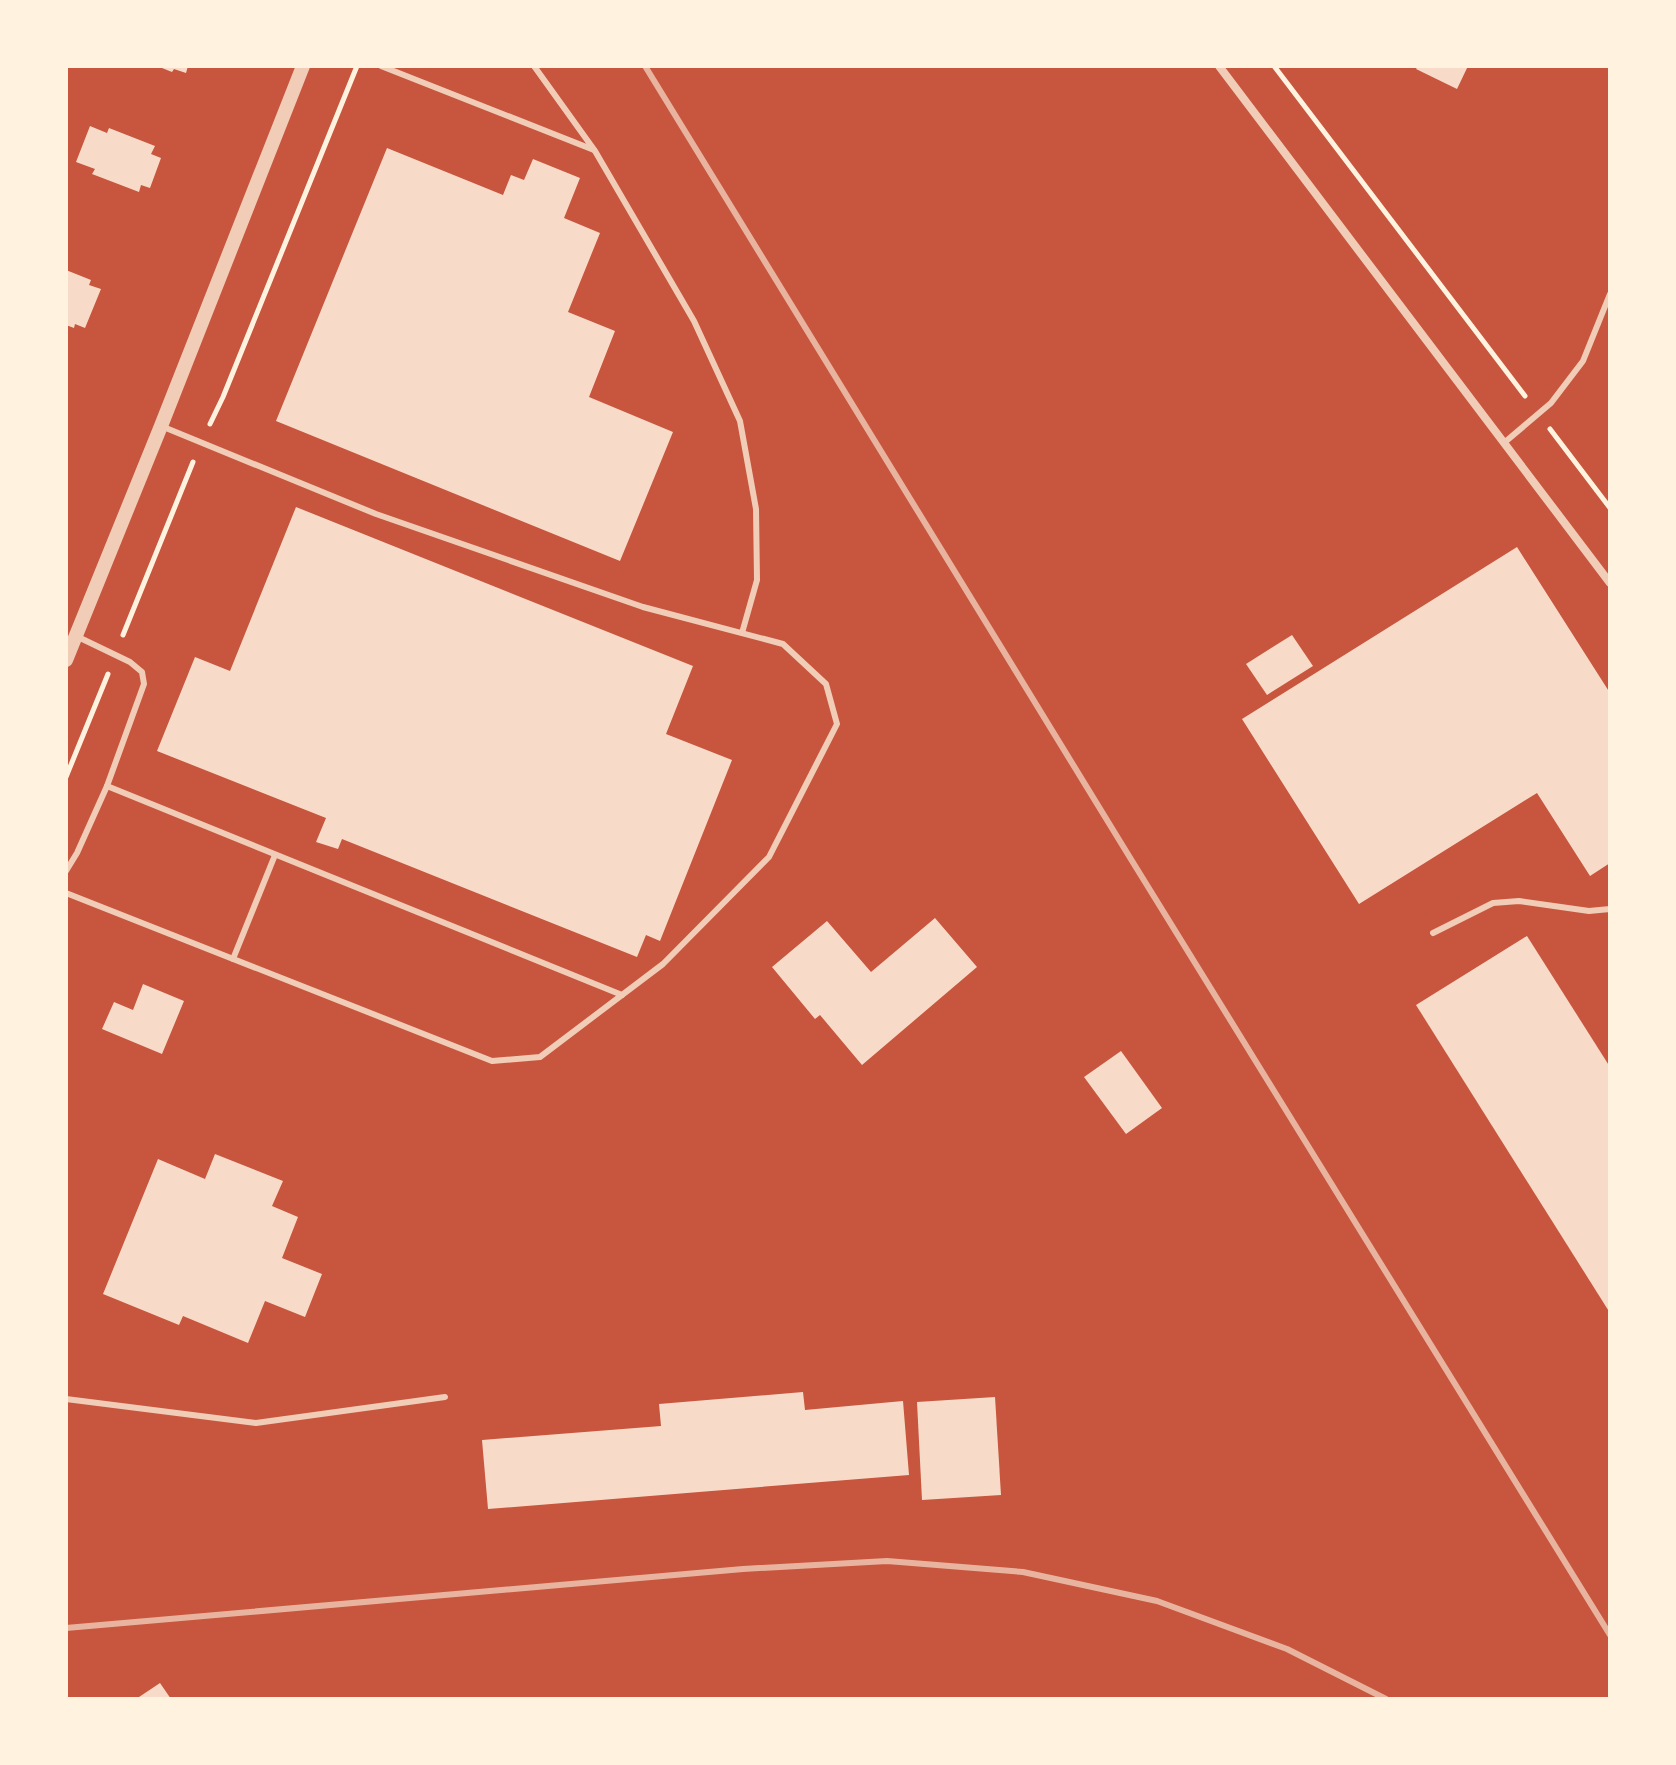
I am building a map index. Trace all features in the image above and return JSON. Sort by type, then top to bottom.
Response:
[{"type":"street","points":[[66,660],[303,66]]},
{"type":"street","points":[[1219,66],[1610,583]]},
{"type":"lane","points":[[381,66],[595,151]]},
{"type":"lane","points":[[534,66],[595,151],[694,321],[740,421],[756,509],[757,580],[742,633]]},
{"type":"lane","points":[[1505,442],[1551,403],[1583,361],[1610,294]]},
{"type":"lane","points":[[66,893],[492,1061],[540,1057],[663,964],[769,857],[837,724],[826,684],[783,644],[643,607],[376,514],[161,426]]},
{"type":"lane","points":[[66,871],[107,786],[144,684],[142,672],[130,662],[76,636]]},
{"type":"lane","points":[[107,786],[622,995]]},
{"type":"lane","points":[[233,959],[275,855]]},
{"type":"lane","points":[[1433,933],[1493,903],[1519,901],[1589,911],[1610,909]]},
{"type":"lane","points":[[66,1399],[256,1423],[445,1397]]},
{"type":"path","points":[[1274,66],[1610,508]]},
{"type":"building","points":[[157,66],[188,66],[186,73]]},
{"type":"building","points":[[1418,66],[1468,66],[1457,89],[1416,69]]},
{"type":"building","points":[[90,126],[107,133],[109,128],[155,146],[151,154],[161,158],[150,188],[141,185],[139,192],[92,174],[95,169],[76,162]]},
{"type":"building","points":[[387,148],[503,195],[511,175],[524,180],[533,159],[580,178],[564,218],[600,233],[568,312],[615,331],[589,397],[673,432],[620,561],[276,421]]},
{"type":"building","points":[[66,270],[91,280],[89,285],[101,289],[85,328],[66,325]]},
{"type":"building","points":[[296,507],[693,666],[666,734],[732,760],[660,941],[646,935],[637,957],[342,839],[338,849],[316,842],[326,818],[157,751],[195,657],[230,671]]},
{"type":"building","points":[[1517,547],[1610,693],[1610,863],[1590,876],[1537,793],[1359,904],[1242,719]]},
{"type":"building","points":[[1292,635],[1313,666],[1267,695],[1246,664]]},
{"type":"building","points":[[935,918],[977,967],[862,1065],[820,1015],[815,1019],[772,967],[827,921],[871,972]]},
{"type":"building","points":[[1527,936],[1610,1067],[1610,1313],[1416,1005]]},
{"type":"building","points":[[143,984],[184,1001],[162,1054],[102,1029],[114,1002],[133,1010]]},
{"type":"building","points":[[1121,1051],[1162,1108],[1126,1134],[1084,1077]]},
{"type":"building","points":[[215,1154],[283,1181],[272,1206],[298,1217],[282,1258],[322,1274],[305,1317],[265,1301],[248,1343],[183,1316],[179,1325],[103,1294],[158,1159],[205,1179]]},
{"type":"building","points":[[803,1392],[805,1410],[903,1401],[909,1475],[488,1509],[482,1440],[661,1426],[659,1404]]},
{"type":"building","points":[[995,1397],[1001,1495],[922,1500],[917,1402]]},
{"type":"building","points":[[160,1683],[171,1699],[136,1699]]},
{"type":"railway","points":[[645,66],[1610,1635]]},
{"type":"railway","points":[[66,1628],[743,1569],[887,1561],[1023,1572],[1157,1601],[1287,1649],[1386,1699]]}]
